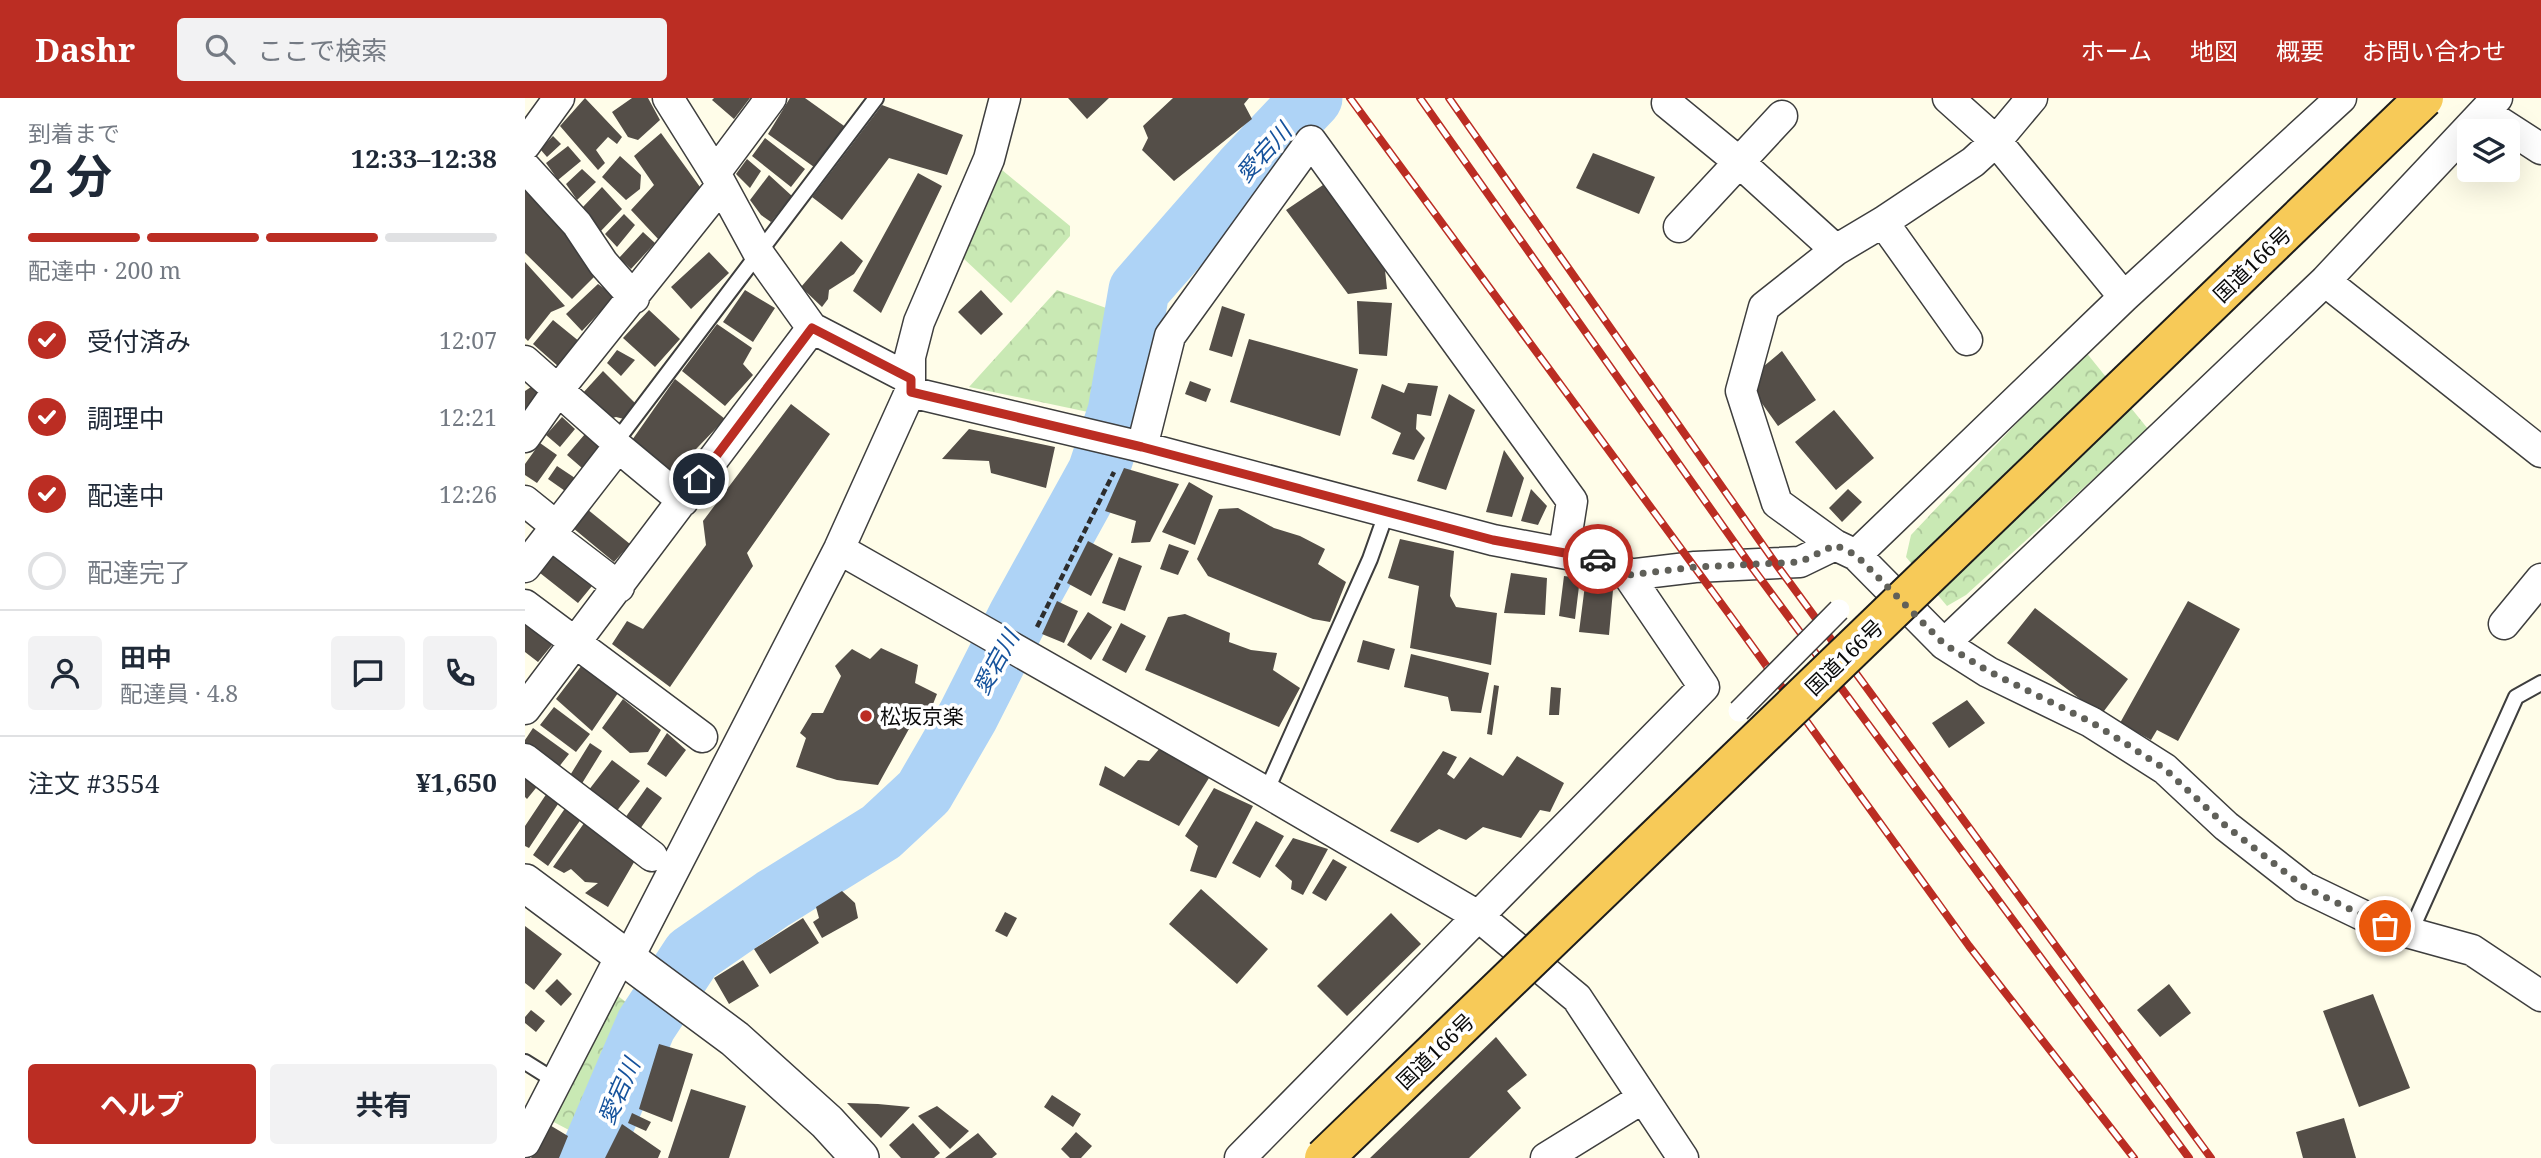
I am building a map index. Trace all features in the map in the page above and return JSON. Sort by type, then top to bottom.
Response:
[{"type":"highway","name":"国道166号","points":[[1324,1158],[2424,98]]},
{"type":"street","points":[[668,98],[718,179],[759,254],[812,328],[911,385],[1091,436],[1493,540],[1615,563],[1628,575],[1704,687],[1240,1158]]},
{"type":"street","points":[[525,437],[558,390],[634,298],[771,98]]},
{"type":"street","points":[[525,1142],[557,1082],[632,964],[839,549],[911,385],[910,357],[919,322],[989,159],[1005,98]]},
{"type":"street","points":[[1948,98],[1996,141],[2124,297]]},
{"type":"street","points":[[2032,98],[1996,141],[1973,162],[1836,250],[1764,307],[1741,391],[1777,503],[1846,550],[1944,644],[1988,671],[2091,722],[2165,769],[2226,826],[2304,887],[2385,926],[2473,950],[2541,996]]},
{"type":"street","points":[[1628,575],[1695,567],[1800,562],[1846,550],[2341,98]]},
{"type":"street","points":[[1667,103],[1739,162],[1836,250]]},
{"type":"street","points":[[525,145],[543,104]]},
{"type":"street","points":[[1944,644],[2325,281],[2491,105],[2541,149]]},
{"type":"street","points":[[1679,227],[1782,116]]},
{"type":"street","points":[[1134,446],[1170,336],[1311,141],[1572,501],[1564,552]]},
{"type":"street","points":[[525,167],[577,224],[603,263],[634,298]]},
{"type":"street","points":[[1883,222],[1967,340]]},
{"type":"street","points":[[2325,281],[2541,452]]},
{"type":"street","points":[[525,709],[812,328]]},
{"type":"street","points":[[525,360],[611,437],[621,439],[683,501]]},
{"type":"street","points":[[525,567],[621,439]]},
{"type":"street","points":[[525,501],[553,530],[619,587]]},
{"type":"street","points":[[839,549],[1023,652],[1478,916],[1577,998],[1683,1158]]},
{"type":"street","points":[[2504,624],[2541,579]]},
{"type":"street","points":[[525,605],[702,737]]},
{"type":"street","points":[[1739,711],[1839,610]]},
{"type":"street","points":[[525,759],[652,856]]},
{"type":"street","points":[[525,883],[687,1006],[735,1039],[827,1122],[860,1158]]},
{"type":"street","points":[[1546,1158],[1643,1098]]},
{"type":"lane","points":[[621,439],[876,98]]},
{"type":"lane","points":[[1266,792],[1370,559],[1387,511]]},
{"type":"lane","points":[[2410,933],[2516,696],[2541,683]]},
{"type":"lane","points":[[525,1062],[557,1082]]},
{"type":"path","points":[[1023,652],[1118,462],[1134,446]]},
{"type":"green space","points":[[1002,170],[1070,226],[1070,236],[1011,303],[963,258]]},
{"type":"green space","points":[[1057,290],[1117,312],[1088,412],[969,387]]},
{"type":"green space","points":[[2085,351],[2148,429],[1966,595],[1947,606],[1906,557],[1911,535]]},
{"type":"green space","points":[[614,993],[643,1015],[586,1139],[548,1119]]},
{"type":"building","points":[[585,98],[622,137],[617,144],[608,137],[596,150],[605,163],[598,170],[560,126]]},
{"type":"building","points":[[632,98],[648,98],[660,120],[638,140],[628,137],[612,112]]},
{"type":"building","points":[[750,98],[734,119],[712,100]]},
{"type":"building","points":[[790,98],[805,98],[847,128],[814,167],[768,134]]},
{"type":"building","points":[[1068,98],[1109,98],[1087,119]]},
{"type":"building","points":[[1173,98],[1249,98],[1244,104],[1252,119],[1174,181],[1142,150],[1148,138],[1143,126]]},
{"type":"building","points":[[882,105],[963,135],[947,175],[889,158],[842,220],[812,197]]},
{"type":"building","points":[[661,133],[700,187],[659,240],[631,210],[654,185],[634,156]]},
{"type":"building","points":[[553,136],[561,144],[547,157],[540,149]]},
{"type":"building","points":[[765,138],[805,169],[791,187],[752,156]]},
{"type":"building","points":[[568,146],[581,161],[558,180],[546,163]]},
{"type":"building","points":[[1593,153],[1655,177],[1639,214],[1576,188]]},
{"type":"building","points":[[620,156],[641,175],[640,189],[626,200],[602,177]]},
{"type":"building","points":[[747,159],[761,171],[750,188],[736,174]]},
{"type":"building","points":[[582,169],[596,182],[577,200],[566,184]]},
{"type":"building","points":[[918,173],[942,186],[881,313],[853,291]]},
{"type":"building","points":[[769,175],[792,196],[771,222],[761,215],[750,200]]},
{"type":"building","points":[[1326,183],[1385,270],[1387,289],[1348,294],[1286,210]]},
{"type":"building","points":[[525,186],[561,227],[594,277],[572,299],[525,253]]},
{"type":"building","points":[[602,187],[622,209],[599,233],[582,208]]},
{"type":"building","points":[[624,214],[635,225],[617,247],[605,234]]},
{"type":"building","points":[[643,232],[655,243],[631,269],[619,258]]},
{"type":"building","points":[[841,241],[863,261],[854,274],[829,290],[828,299],[822,307],[801,287]]},
{"type":"building","points":[[709,252],[729,273],[691,309],[671,287]]},
{"type":"building","points":[[525,262],[565,306],[551,312],[528,341],[525,338]]},
{"type":"building","points":[[598,284],[615,296],[582,331],[566,314]]},
{"type":"building","points":[[745,290],[775,308],[753,342],[723,322]]},
{"type":"building","points":[[981,290],[1003,314],[981,335],[958,312]]},
{"type":"building","points":[[1357,301],[1392,303],[1387,356],[1359,354]]},
{"type":"building","points":[[1222,306],[1245,314],[1232,357],[1209,350]]},
{"type":"building","points":[[649,310],[680,339],[655,367],[623,338]]},
{"type":"building","points":[[553,320],[580,342],[559,367],[533,344]]},
{"type":"building","points":[[717,324],[752,348],[743,364],[753,375],[725,406],[682,371]]},
{"type":"building","points":[[1249,339],[1358,369],[1340,436],[1230,402]]},
{"type":"building","points":[[617,350],[635,360],[621,376],[607,363]]},
{"type":"building","points":[[1782,351],[1816,400],[1778,426],[1746,381]]},
{"type":"building","points":[[603,371],[635,403],[624,419],[609,419],[582,394]]},
{"type":"building","points":[[675,379],[725,419],[672,474],[630,443]]},
{"type":"building","points":[[1190,381],[1211,389],[1206,402],[1185,394]]},
{"type":"building","points":[[1408,383],[1438,386],[1431,416],[1417,414],[1416,429],[1425,438],[1414,460],[1392,454],[1401,433],[1371,418],[1382,384],[1404,393]]},
{"type":"building","points":[[534,385],[542,392],[525,411],[525,391]]},
{"type":"building","points":[[1449,394],[1475,410],[1446,490],[1417,481]]},
{"type":"building","points":[[791,404],[830,434],[747,553],[753,566],[670,687],[612,644],[627,621],[643,629],[706,545],[703,521]]},
{"type":"building","points":[[1834,410],[1874,458],[1836,490],[1795,442]]},
{"type":"building","points":[[562,417],[575,429],[560,447],[546,435]]},
{"type":"building","points":[[969,429],[1055,447],[1046,488],[991,473],[989,461],[942,459]]},
{"type":"building","points":[[585,434],[600,446],[582,468],[567,455]]},
{"type":"building","points":[[540,443],[557,455],[537,483],[525,475],[525,464]]},
{"type":"building","points":[[1504,450],[1524,478],[1512,517],[1486,512]]},
{"type":"building","points":[[557,466],[578,480],[568,493],[548,479]]},
{"type":"building","points":[[1124,468],[1179,484],[1150,542],[1131,543],[1136,521],[1105,511]]},
{"type":"building","points":[[1189,482],[1213,496],[1195,545],[1162,532]]},
{"type":"building","points":[[1531,489],[1547,506],[1538,525],[1521,521]]},
{"type":"building","points":[[1848,489],[1862,502],[1842,522],[1829,508]]},
{"type":"building","points":[[1238,508],[1274,528],[1300,536],[1325,549],[1318,564],[1346,582],[1330,622],[1313,619],[1208,576],[1197,559],[1219,509]]},
{"type":"building","points":[[587,509],[630,544],[614,562],[573,528]]},
{"type":"building","points":[[1400,539],[1454,551],[1450,596],[1456,607],[1497,613],[1491,665],[1410,648],[1419,586],[1388,578]]},
{"type":"building","points":[[1088,541],[1113,554],[1091,596],[1067,583]]},
{"type":"building","points":[[1169,544],[1189,551],[1178,575],[1160,569]]},
{"type":"building","points":[[554,555],[592,586],[578,603],[540,573]]},
{"type":"building","points":[[1119,557],[1142,566],[1125,611],[1102,603]]},
{"type":"building","points":[[1511,573],[1547,578],[1545,615],[1504,613]]},
{"type":"building","points":[[1564,576],[1580,578],[1575,619],[1559,616]]},
{"type":"building","points":[[1585,585],[1613,590],[1609,635],[1579,632]]},
{"type":"building","points":[[1057,601],[1078,611],[1064,643],[1042,634]]},
{"type":"building","points":[[2188,601],[2240,629],[2178,741],[2157,730],[2151,740],[2120,723]]},
{"type":"building","points":[[2035,608],[2128,679],[2101,715],[2007,643]]},
{"type":"building","points":[[1088,612],[1112,627],[1091,660],[1067,645]]},
{"type":"building","points":[[1185,614],[1230,633],[1229,642],[1251,650],[1277,653],[1273,670],[1300,688],[1279,727],[1145,670],[1168,617]]},
{"type":"building","points":[[525,623],[552,645],[538,662],[525,652]]},
{"type":"building","points":[[1121,623],[1146,636],[1126,673],[1102,660]]},
{"type":"building","points":[[1363,640],[1395,649],[1389,670],[1357,662]]},
{"type":"building","name":"松坂京楽","points":[[881,648],[918,665],[915,683],[937,694],[929,714],[915,718],[878,785],[837,780],[796,767],[806,738],[800,733],[812,713],[823,713],[841,676],[835,666],[852,649],[870,659]]},
{"type":"building","points":[[1411,654],[1489,673],[1481,713],[1451,711],[1448,697],[1404,687]]},
{"type":"building","points":[[582,665],[618,693],[592,731],[556,699]]},
{"type":"building","points":[[1494,685],[1499,686],[1492,735],[1487,734]]},
{"type":"building","points":[[1551,687],[1561,688],[1559,715],[1549,715]]},
{"type":"building","points":[[623,699],[661,730],[648,752],[630,753],[602,728]]},
{"type":"building","points":[[1967,700],[1985,723],[1949,748],[1932,723]]},
{"type":"building","points":[[554,707],[590,734],[576,752],[540,725]]},
{"type":"building","points":[[533,728],[569,754],[558,768],[525,744]]},
{"type":"building","points":[[667,733],[686,750],[666,777],[647,764]]},
{"type":"building","points":[[590,743],[602,751],[581,785],[569,777]]},
{"type":"building","points":[[1160,748],[1209,778],[1179,826],[1099,785],[1105,766],[1124,777],[1138,760],[1149,761]]},
{"type":"building","points":[[1443,751],[1457,757],[1447,774],[1454,779],[1470,757],[1503,776],[1517,756],[1564,783],[1550,812],[1540,810],[1521,838],[1483,827],[1466,840],[1439,829],[1418,843],[1390,831]]},
{"type":"building","points":[[612,760],[640,781],[616,812],[588,791]]},
{"type":"building","points":[[525,771],[540,783],[527,799],[525,797]]},
{"type":"building","points":[[647,787],[662,798],[640,829],[625,818]]},
{"type":"building","points":[[1214,788],[1253,806],[1216,878],[1190,871],[1198,846],[1185,836]]},
{"type":"building","points":[[549,790],[562,798],[529,848],[525,846],[525,826]]},
{"type":"building","points":[[568,804],[584,815],[548,866],[533,855]]},
{"type":"building","points":[[587,819],[637,857],[608,907],[585,893],[598,883],[585,882],[571,869],[564,873],[553,867]]},
{"type":"building","points":[[1256,821],[1284,836],[1260,878],[1232,863]]},
{"type":"building","points":[[1293,838],[1328,849],[1303,895],[1291,889],[1292,881],[1275,866]]},
{"type":"building","points":[[1333,859],[1347,867],[1326,901],[1312,893]]},
{"type":"building","points":[[1201,889],[1268,949],[1237,984],[1169,924]]},
{"type":"building","points":[[842,891],[855,903],[858,918],[822,938],[813,922],[819,918],[816,907]]},
{"type":"building","points":[[1005,912],[1017,918],[1007,937],[995,931]]},
{"type":"building","points":[[1391,913],[1421,944],[1347,1016],[1317,986]]},
{"type":"building","points":[[803,918],[819,943],[770,974],[754,949]]},
{"type":"building","points":[[525,926],[562,954],[534,990],[525,983]]},
{"type":"building","points":[[743,960],[759,986],[729,1004],[714,978]]},
{"type":"building","points":[[557,979],[572,994],[561,1006],[545,991]]},
{"type":"building","points":[[2169,984],[2191,1013],[2160,1037],[2137,1010]]},
{"type":"building","points":[[2373,994],[2410,1088],[2359,1107],[2323,1011]]},
{"type":"building","points":[[531,1010],[545,1021],[536,1032],[525,1023],[525,1017]]},
{"type":"building","points":[[1496,1037],[1527,1075],[1507,1091],[1521,1108],[1469,1158],[1370,1158]]},
{"type":"building","points":[[659,1044],[693,1054],[672,1122],[639,1109]]},
{"type":"building","points":[[691,1089],[746,1106],[729,1158],[668,1158]]},
{"type":"building","points":[[1052,1095],[1081,1114],[1073,1127],[1044,1107]]},
{"type":"building","points":[[847,1103],[878,1104],[910,1107],[881,1138]]},
{"type":"building","points":[[937,1106],[969,1131],[950,1149],[918,1116]]},
{"type":"building","points":[[632,1113],[651,1122],[646,1131],[628,1123]]},
{"type":"building","points":[[2344,1118],[2356,1158],[2303,1158],[2296,1132]]},
{"type":"building","points":[[913,1123],[940,1153],[934,1158],[901,1158],[889,1145]]},
{"type":"building","points":[[548,1124],[568,1136],[559,1158],[531,1158]]},
{"type":"building","points":[[622,1124],[661,1151],[658,1158],[605,1158]]},
{"type":"building","points":[[1076,1132],[1092,1146],[1081,1158],[1070,1158],[1061,1149]]},
{"type":"building","points":[[978,1133],[997,1154],[992,1158],[945,1158]]},
{"type":"waterway","name":"愛宕川","points":[[589,1158],[646,1025],[692,955],[773,899],[881,832],[924,792],[968,716],[1018,617],[1098,472],[1118,412],[1139,290],[1243,171],[1312,98]]},
{"type":"railway","points":[[1350,98],[1969,946],[2134,1158]]},
{"type":"railway","points":[[1420,98],[1751,566],[2189,1158]]},
{"type":"railway","points":[[1449,98],[1776,564],[2211,1158]]},
{"type":"way so far","points":[[1598,559],[1615,563],[1628,575],[1695,567],[1800,562],[1835,545],[1856,555],[1944,644],[1988,671],[2091,722],[2128,745],[2165,769],[2226,826],[2304,887],[2385,926]]},
{"type":"place","name":"松坂京楽","points":[[866,716]]},
{"type":"route","points":[[699,479],[812,328],[911,379],[911,392],[1142,447],[1493,540],[1598,559]]}]
